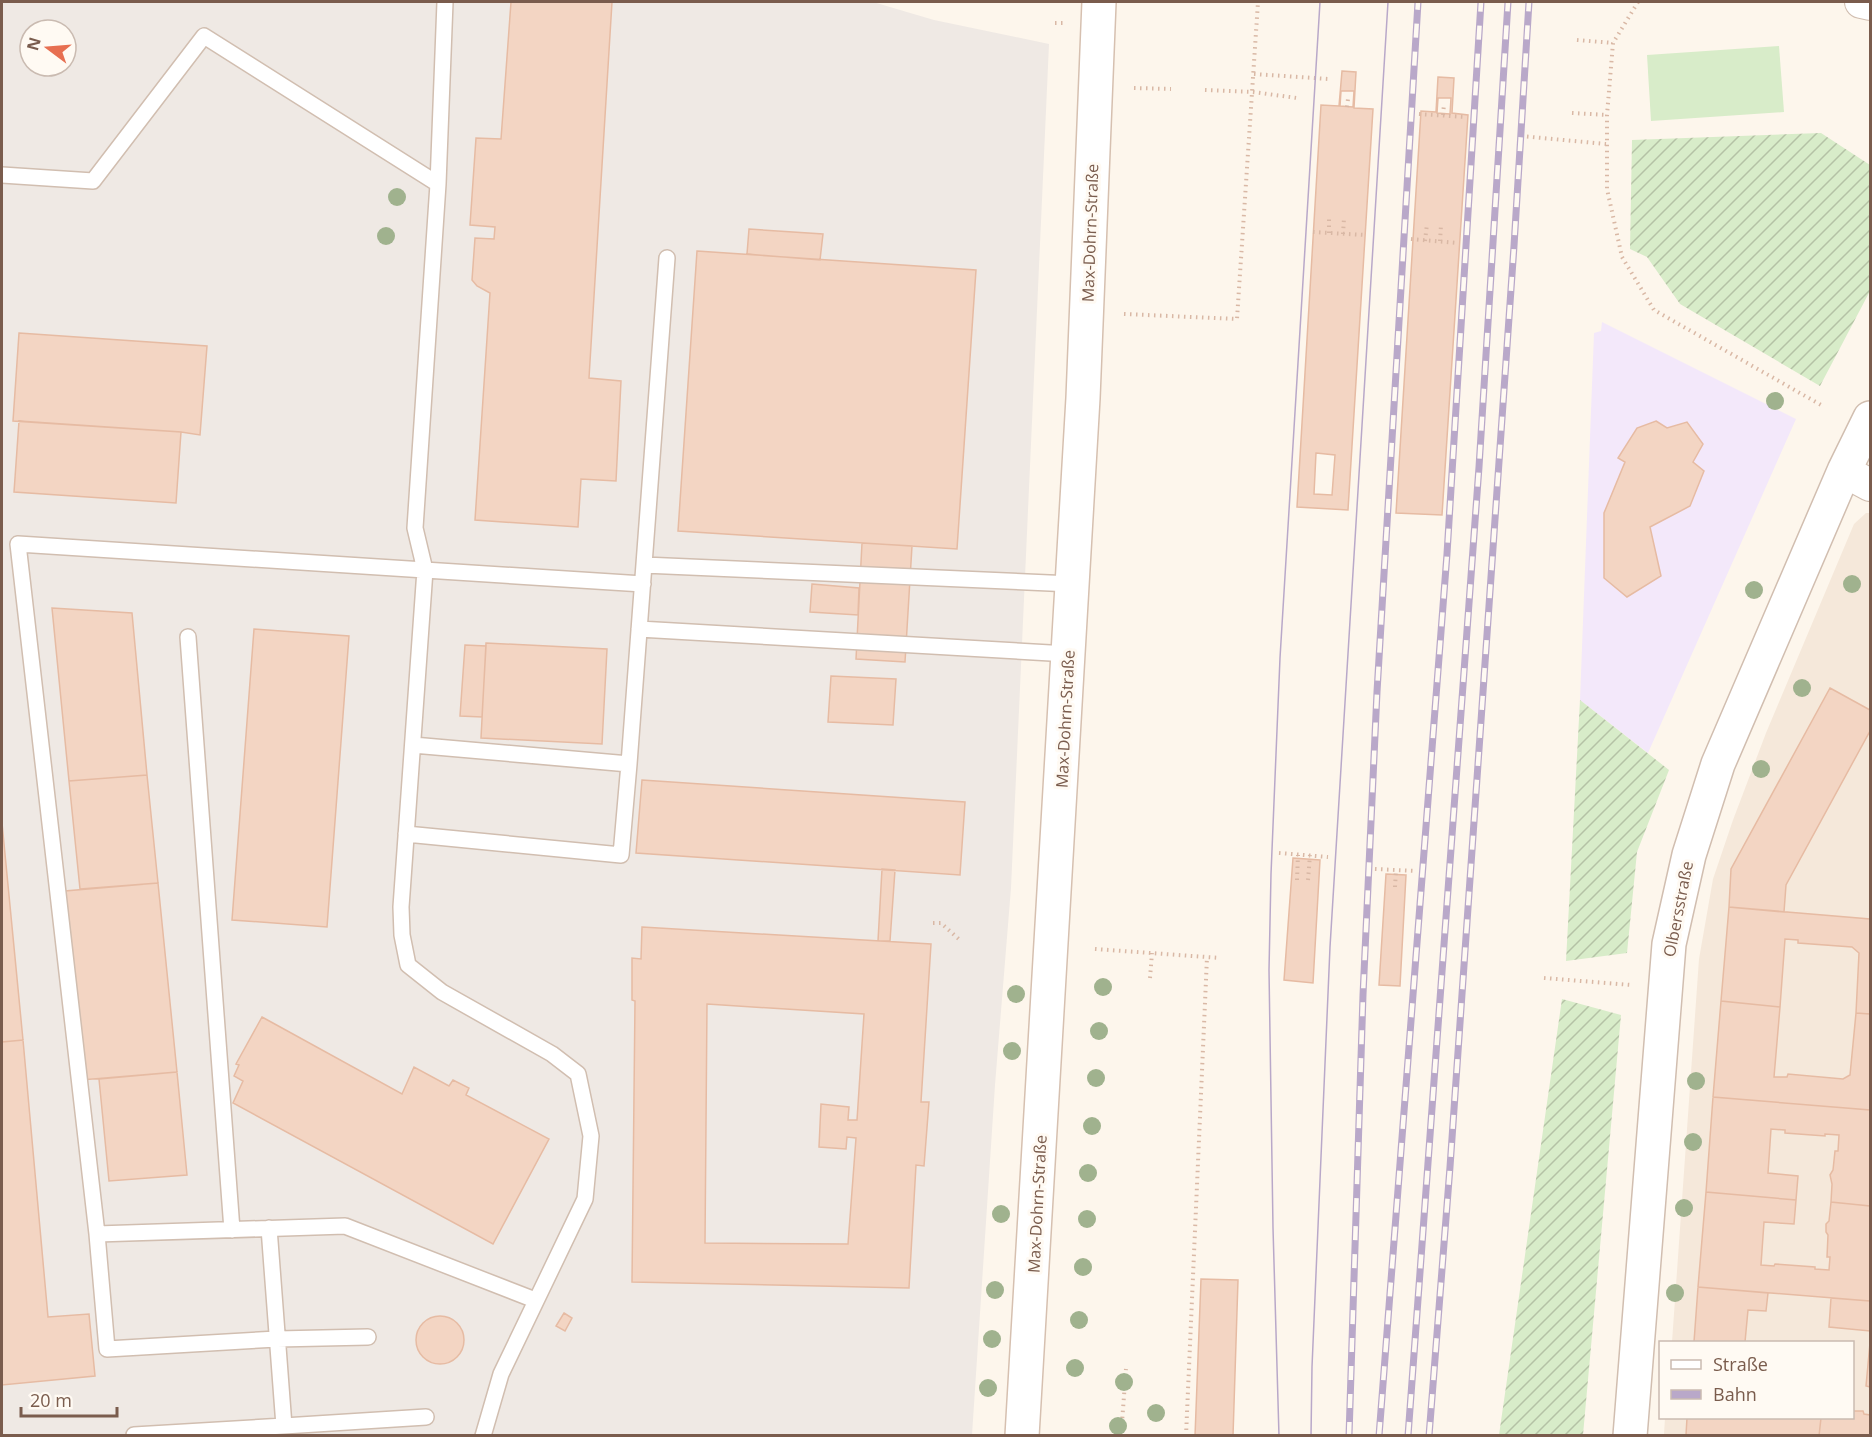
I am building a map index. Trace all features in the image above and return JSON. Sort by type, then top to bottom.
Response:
[{"type":"main road","name":"Max-Dohrn-Straße","points":[[1022,1436],[1083,398],[1099,2]]},
{"type":"main road","name":"Olbersstraße","points":[[1630,1436],[1669,945],[1689,855],[1718,764],[1857,478],[1870,418]]},
{"type":"street","points":[[1861,2],[1870,4]]},
{"type":"lane","points":[[446,2],[438,184],[415,528],[425,570],[401,907],[402,935],[408,965],[442,992],[552,1054],[578,1074],[591,1136],[585,1199],[501,1374],[483,1436]]},
{"type":"lane","points":[[2,175],[93,181],[204,36],[438,184]]},
{"type":"lane","points":[[406,834],[621,855],[668,258]]},
{"type":"lane","points":[[368,1337],[277,1339],[107,1349],[97,1234],[18,544],[643,584]]},
{"type":"lane","points":[[644,565],[1072,584]]},
{"type":"lane","points":[[639,628],[1068,654]]},
{"type":"lane","points":[[188,637],[232,1230]]},
{"type":"lane","points":[[413,745],[629,764]]},
{"type":"lane","points":[[97,1234],[345,1226],[536,1300]]},
{"type":"lane","points":[[269,1228],[284,1426]]},
{"type":"lane","points":[[134,1435],[426,1417]]},
{"type":"path","points":[[1124,314],[1237,319],[1258,2]]},
{"type":"path","points":[[1638,2],[1613,43],[1607,115],[1607,189],[1622,257],[1654,310],[1821,405]]},
{"type":"path","points":[[1577,40],[1613,43]]},
{"type":"path","points":[[1254,74],[1329,79]]},
{"type":"path","points":[[1134,88],[1172,89]]},
{"type":"path","points":[[1205,90],[1253,92],[1297,98]]},
{"type":"path","points":[[1347,107],[1348,99]]},
{"type":"path","points":[[1443,115],[1444,105]]},
{"type":"path","points":[[1572,113],[1607,115]]},
{"type":"path","points":[[1419,114],[1466,117]]},
{"type":"path","points":[[1521,136],[1606,144]]},
{"type":"path","points":[[1329,217],[1329,233]]},
{"type":"path","points":[[1344,218],[1344,234]]},
{"type":"path","points":[[1425,240],[1427,224]]},
{"type":"path","points":[[1440,241],[1441,225]]},
{"type":"path","points":[[1313,232],[1365,235]]},
{"type":"path","points":[[1411,239],[1458,243]]},
{"type":"path","points":[[1279,853],[1328,856]]},
{"type":"path","points":[[1297,880],[1298,855]]},
{"type":"path","points":[[1308,880],[1310,855]]},
{"type":"path","points":[[1376,869],[1416,871]]},
{"type":"path","points":[[1395,887],[1396,870]]},
{"type":"path","points":[[933,922],[941,923],[961,941]]},
{"type":"path","points":[[1095,949],[1220,958]]},
{"type":"path","points":[[1150,978],[1152,953]]},
{"type":"path","points":[[1186,1436],[1207,957]]},
{"type":"path","points":[[1544,978],[1631,985]]},
{"type":"path","points":[[1121,1436],[1126,1369]]},
{"type":"shaded area","points":[[2,2],[873,2],[934,20],[1049,44],[1011,888],[995,1085],[972,1435],[2,1436]]},
{"type":"shaded area","points":[[1602,322],[1796,419],[1648,753],[1580,700],[1594,333],[1601,331]]},
{"type":"shaded area","points":[[1866,513],[1870,513],[1870,1435],[1686,1436],[1664,1434],[1665,1419],[1854,1419],[1854,1341],[1672,1341],[1699,959],[1713,879],[1766,733],[1854,524]]},
{"type":"green space","points":[[1779,46],[1784,112],[1651,121],[1647,55]]},
{"type":"green space","points":[[1821,133],[1870,165],[1870,291],[1820,386],[1680,304],[1647,257],[1630,249],[1632,140]]},
{"type":"green space","points":[[1580,700],[1669,770],[1637,852],[1627,953],[1566,961]]},
{"type":"green space","points":[[1562,999],[1621,1015],[1583,1435],[1499,1435]]},
{"type":"building","points":[[511,2],[612,2],[589,378],[621,381],[616,481],[581,479],[578,527],[475,520],[490,293],[477,286],[472,280],[475,238],[494,239],[495,227],[470,225],[476,138],[501,139]]},
{"type":"building","points":[[1342,71],[1356,72],[1354,108],[1373,109],[1348,510],[1297,507],[1321,105],[1339,106]]},
{"type":"building","points":[[1438,77],[1454,78],[1452,113],[1468,115],[1442,515],[1396,513],[1421,111],[1436,112]]},
{"type":"building","points":[[1341,91],[1354,91],[1353,107],[1340,106]]},
{"type":"building","points":[[1438,98],[1451,98],[1450,114],[1437,113]]},
{"type":"building","points":[[749,229],[823,234],[820,260],[747,254]]},
{"type":"building","points":[[697,251],[976,270],[957,549],[678,531]]},
{"type":"building","points":[[19,333],[207,346],[200,435],[13,421]]},
{"type":"building","points":[[19,421],[181,432],[176,503],[14,492]]},
{"type":"building","points":[[1656,421],[1667,428],[1687,422],[1703,444],[1693,462],[1704,471],[1690,506],[1650,527],[1661,576],[1627,597],[1604,578],[1604,513],[1625,462],[1618,458],[1637,428]]},
{"type":"building","points":[[1316,453],[1335,455],[1332,495],[1314,494]]},
{"type":"building","points":[[862,543],[912,546],[905,662],[856,659]]},
{"type":"building","points":[[812,584],[859,588],[858,615],[810,612]]},
{"type":"building","points":[[52,608],[132,613],[147,775],[69,781]]},
{"type":"building","points":[[254,629],[349,636],[327,927],[232,920]]},
{"type":"building","points":[[486,643],[607,649],[602,744],[481,738]]},
{"type":"building","points":[[465,645],[486,646],[482,717],[460,716]]},
{"type":"building","points":[[831,676],[896,679],[893,725],[828,722]]},
{"type":"building","points":[[1830,688],[1870,710],[1870,731],[1786,885],[1784,912],[1729,907],[1731,869]]},
{"type":"building","points":[[147,775],[158,883],[80,889],[69,781]]},
{"type":"building","points":[[642,780],[965,802],[960,875],[636,853]]},
{"type":"building","points":[[2,823],[23,1040],[2,1042]]},
{"type":"building","points":[[1293,858],[1320,860],[1313,983],[1284,980]]},
{"type":"building","points":[[882,869],[895,870],[890,941],[878,941]]},
{"type":"building","points":[[1386,874],[1406,875],[1400,986],[1379,985]]},
{"type":"building","points":[[158,883],[177,1072],[81,1080],[65,891]]},
{"type":"building","points":[[1729,907],[1870,919],[1870,1014],[1856,1013],[1859,953],[1852,947],[1798,943],[1798,940],[1785,939],[1780,1007],[1721,1001]]},
{"type":"building","points":[[642,927],[931,944],[921,1102],[929,1102],[924,1166],[916,1165],[909,1288],[632,1282],[635,1001],[632,1000],[632,958],[641,959]],"holes":[[[707,1004],[864,1014],[857,1120],[848,1120],[849,1107],[821,1104],[819,1147],[846,1149],[847,1137],[856,1138],[848,1244],[705,1243]]]},
{"type":"building","points":[[1721,1001],[1780,1007],[1774,1077],[1787,1077],[1788,1074],[1843,1079],[1850,1075],[1856,1013],[1870,1014],[1870,1110],[1713,1097]]},
{"type":"building","points":[[262,1017],[402,1094],[414,1067],[449,1086],[453,1080],[469,1088],[466,1095],[549,1139],[493,1244],[233,1103],[243,1081],[234,1076],[239,1065],[236,1064]]},
{"type":"building","points":[[23,1040],[48,1317],[89,1314],[95,1376],[2,1385],[2,1042]]},
{"type":"building","points":[[177,1072],[187,1175],[109,1181],[99,1079]]},
{"type":"building","points":[[1713,1097],[1870,1110],[1870,1206],[1831,1202],[1830,1175],[1833,1170],[1835,1151],[1838,1151],[1839,1135],[1785,1133],[1785,1130],[1771,1129],[1768,1173],[1798,1176],[1796,1200],[1706,1192]]},
{"type":"building","points":[[1706,1192],[1796,1200],[1794,1224],[1764,1222],[1761,1265],[1774,1266],[1775,1264],[1829,1270],[1830,1257],[1827,1257],[1826,1224],[1829,1221],[1831,1202],[1870,1206],[1870,1301],[1698,1287]]},
{"type":"building","points":[[1201,1279],[1238,1280],[1233,1436],[1195,1436]]},
{"type":"building","points":[[1698,1287],[1768,1293],[1766,1311],[1748,1310],[1745,1341],[1694,1341]]},
{"type":"building","points":[[1831,1298],[1870,1301],[1870,1331],[1829,1327]]},
{"type":"building","points":[[564,1313],[572,1318],[565,1331],[556,1326]]},
{"type":"building","points":[[440,1316],[457,1323],[464,1340],[457,1357],[440,1364],[423,1357],[416,1340],[423,1323]]},
{"type":"building","points":[[1870,1343],[1870,1387],[1866,1386]]},
{"type":"building","points":[[1854,1411],[1863,1411],[1864,1414],[1870,1415],[1870,1436],[1819,1436],[1821,1419],[1854,1419]]},
{"type":"building","points":[[1687,1419],[1821,1419],[1819,1436],[1686,1435]]},
{"type":"tram line","points":[[1279,1436],[1269,970],[1271,874],[1280,658],[1320,2]]},
{"type":"tram line","points":[[1311,1436],[1330,947],[1388,2]]},
{"type":"railway","points":[[1349,1436],[1363,995],[1377,692],[1418,2]]},
{"type":"railway","points":[[1379,1436],[1447,554],[1481,2]]},
{"type":"railway","points":[[1408,1436],[1479,467],[1508,2]]},
{"type":"railway","points":[[1429,1436],[1450,1167],[1529,2]]}]
